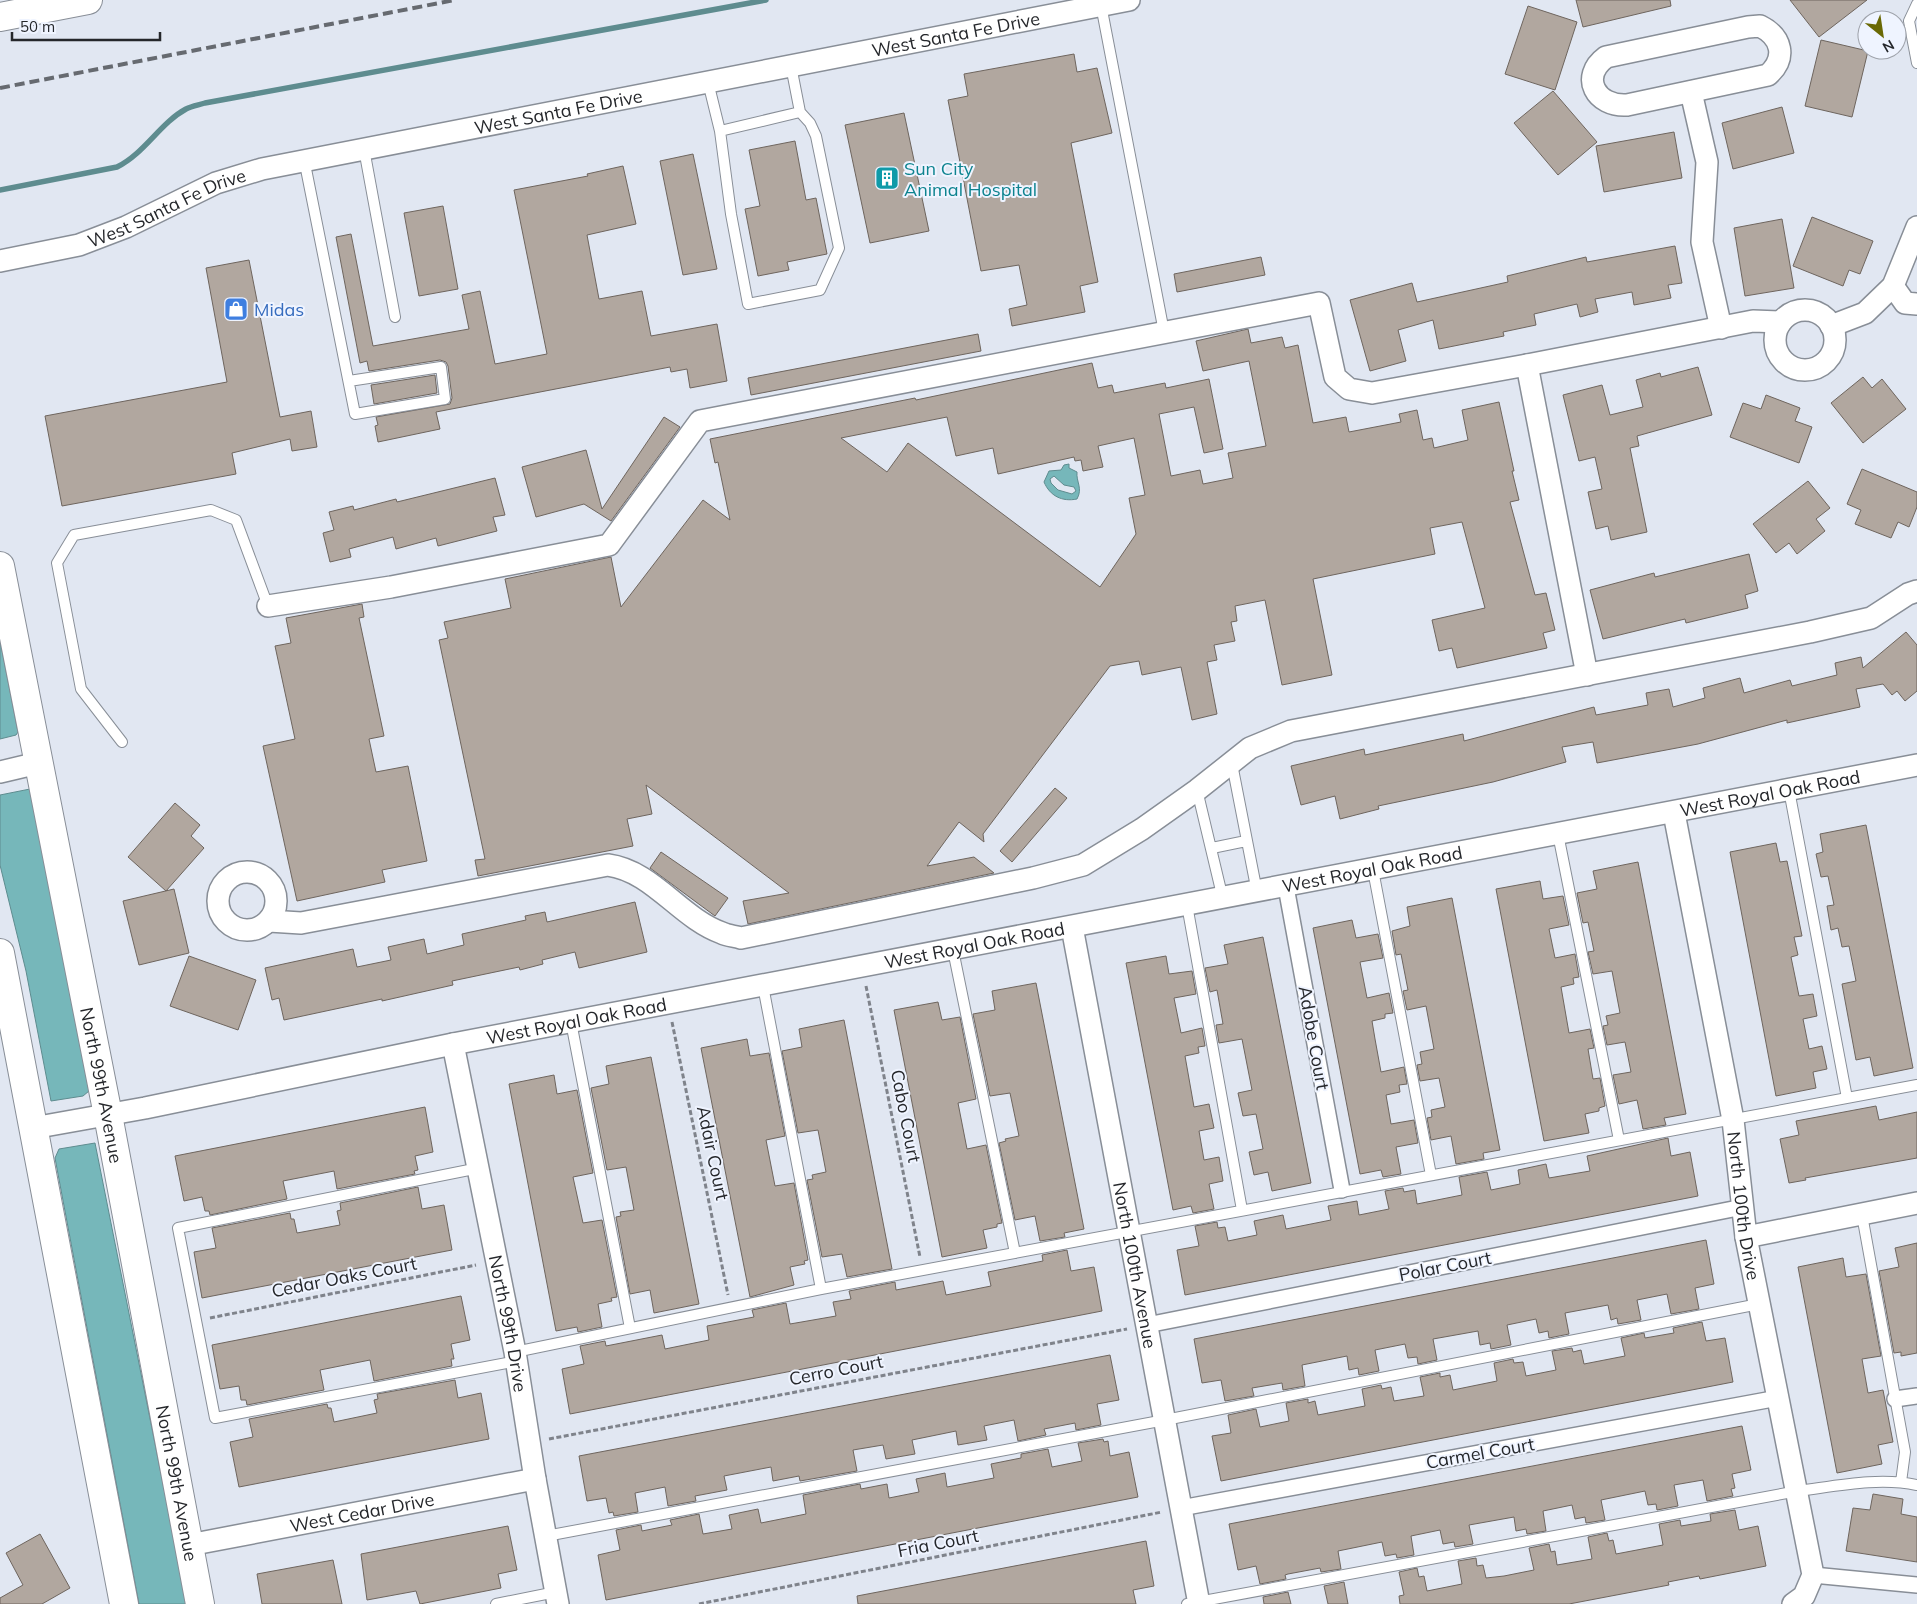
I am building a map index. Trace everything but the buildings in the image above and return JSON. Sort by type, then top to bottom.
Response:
[{"type":"main road","points":[[0,17],[88,0]]},
{"type":"main road","name":"North 99th Avenue","points":[[0,566],[108,1115],[200,1604]]},
{"type":"main road","points":[[0,953],[124,1604]]},
{"type":"street","name":"West Santa Fe Drive","points":[[0,262],[79,245],[126,227],[216,183],[262,168],[1129,0]]},
{"type":"street","points":[[1760,26],[1771,31],[1777,41],[1780,59],[1776,68],[1768,74],[1691,92],[1615,106],[1596,94],[1592,83],[1593,71],[1599,63],[1616,54],[1748,27],[1760,26]]},
{"type":"street","points":[[1691,92],[1707,162],[1702,242],[1721,328]]},
{"type":"street","points":[[1831,326],[1865,313],[1893,286],[1917,227]]},
{"type":"street","points":[[1893,286],[1905,303],[1917,304]]},
{"type":"street","points":[[268,606],[391,587],[609,545],[700,421],[1164,332],[1319,303],[1335,378],[1349,389],[1372,392],[1527,366],[1753,321],[1781,322],[1797,312],[1807,311],[1820,315],[1831,326],[1834,345],[1831,354],[1817,368],[1807,370],[1788,366],[1776,351],[1774,341],[1781,322]]},
{"type":"street","points":[[1527,366],[1587,676]]},
{"type":"street","points":[[268,921],[301,923],[608,865],[623,867],[642,877],[700,921],[722,933],[741,938],[1033,878],[1082,865],[1142,829],[1198,790],[1250,748],[1291,731],[1587,676],[1871,618],[1908,594],[1917,592]]},
{"type":"street","points":[[0,772],[38,763]]},
{"type":"street","name":"West Royal Oak Road","points":[[33,1128],[108,1115],[453,1044],[1286,887],[1917,765]]},
{"type":"street","name":"North 100th Drive","points":[[1674,812],[1733,1120],[1746,1237],[1798,1491],[1813,1575]]},
{"type":"street","name":"Adobe Court","points":[[1286,887],[1342,1190]]},
{"type":"street","name":"North 100th Avenue","points":[[1072,927],[1165,1420],[1181,1508],[1195,1603]]},
{"type":"street","name":"North 99th Drive","points":[[453,1044],[516,1356],[535,1479],[557,1598]]},
{"type":"street","points":[[1746,1237],[1917,1203]]},
{"type":"street","name":"Polar Court","points":[[1147,1325],[1743,1207]]},
{"type":"street","points":[[1895,1398],[1917,1396]]},
{"type":"street","name":"Carmel Court","points":[[1181,1508],[1778,1398]]},
{"type":"street","name":"West Cedar Drive","points":[[189,1545],[535,1479]]},
{"type":"street","points":[[1798,1600],[1813,1575],[1917,1585]]},
{"type":"lane","points":[[1917,4],[1909,21],[1917,63]]},
{"type":"lane","points":[[1101,5],[1164,332]]},
{"type":"lane","points":[[708,82],[720,131],[731,214],[748,304],[820,290],[838,248],[816,136],[810,123],[800,112],[792,66]]},
{"type":"lane","points":[[720,131],[800,112]]},
{"type":"lane","points":[[364,149],[395,317]]},
{"type":"lane","points":[[304,160],[355,414],[446,399],[441,367],[349,381]]},
{"type":"lane","points":[[122,742],[81,688],[57,563],[74,534],[211,510],[236,520],[268,606]]},
{"type":"lane","points":[[1232,764],[1257,892]]},
{"type":"lane","points":[[1198,790],[1223,899]]},
{"type":"lane","points":[[1789,790],[1847,1098]]},
{"type":"lane","points":[[1558,834],[1619,1140]]},
{"type":"lane","points":[[1212,848],[1246,841]]},
{"type":"lane","points":[[1373,870],[1431,1175]]},
{"type":"lane","points":[[1187,905],[1242,1210]]},
{"type":"lane","points":[[953,950],[1015,1253]]},
{"type":"lane","points":[[763,986],[821,1289]]},
{"type":"lane","points":[[571,1022],[630,1328]]},
{"type":"lane","points":[[479,1168],[178,1228],[197,1320],[214,1418],[516,1356],[630,1328],[821,1289],[1130,1232],[1342,1190],[1917,1085]]},
{"type":"lane","points":[[1862,1215],[1905,1452],[1901,1482]]},
{"type":"lane","points":[[546,1536],[1165,1420],[1759,1304]]},
{"type":"lane","points":[[1195,1603],[1798,1491],[1858,1483],[1901,1482],[1917,1485]]},
{"type":"lane","points":[[496,1604],[557,1598]]},
{"type":"path","name":"Cabo Court","points":[[862,967],[922,1270]]},
{"type":"path","name":"Adair Court","points":[[668,1004],[731,1308]]},
{"type":"path","name":"Cedar Oaks Court","points":[[197,1320],[497,1260]]},
{"type":"path","name":"Cerro Court","points":[[529,1442],[1147,1325]]},
{"type":"path","name":"Fria Court","points":[[699,1604],[1181,1508]]},
{"type":"water","points":[[1069,464],[1069,468],[1077,472],[1079,495],[1077,499],[1066,500],[1057,497],[1044,482],[1049,471],[1061,470],[1064,465]],"holes":[[[1054,476],[1064,485],[1074,487],[1076,491],[1072,494],[1058,490],[1051,483],[1050,479]]]},
{"type":"water","points":[[0,640],[18,732],[16,735],[0,739]]},
{"type":"water","points":[[30,789],[89,1091],[83,1096],[51,1101],[26,971],[0,865],[0,795]]},
{"type":"water","points":[[95,1143],[187,1604],[139,1604],[55,1158],[59,1149]]},
{"type":"waterway","points":[[0,190],[117,167],[136,154],[177,115],[188,108],[205,103],[766,0]]},
{"type":"railway","points":[[0,88],[455,0]]},
{"type":"place","name":"Sun City Animal Hospital","points":[[887,178]]},
{"type":"place","name":"Midas","points":[[236,309]]}]
